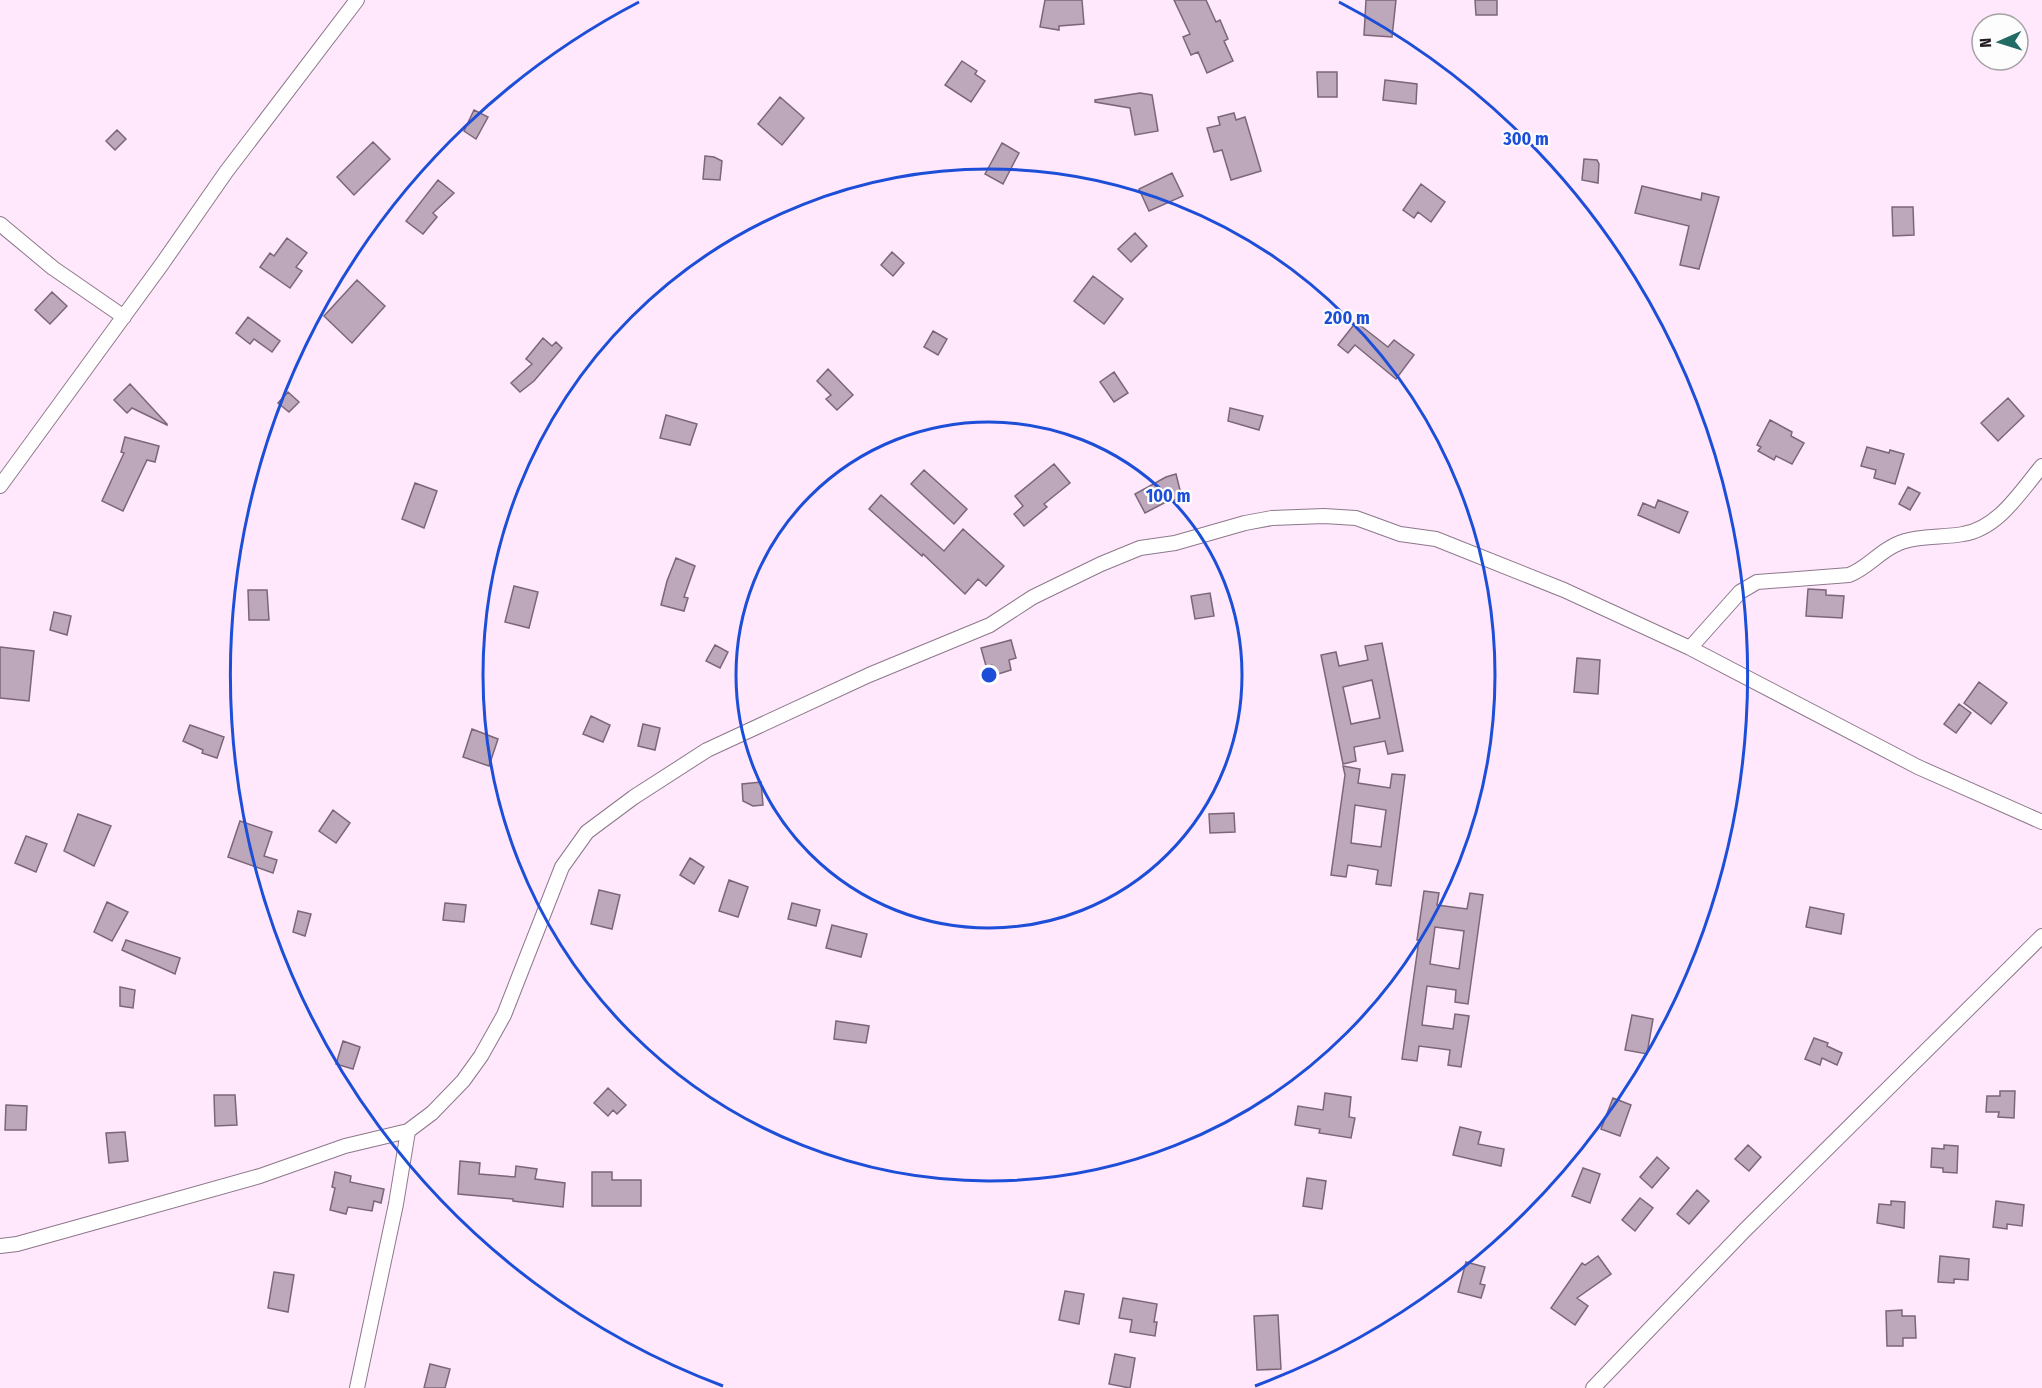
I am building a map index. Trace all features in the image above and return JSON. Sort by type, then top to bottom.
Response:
[{"type":"street","points":[[0,486],[124,317],[226,172],[357,0]]},
{"type":"street","points":[[0,224],[53,268],[124,317]]},
{"type":"street","points":[[1690,648],[1740,592],[1757,582],[1849,575],[1861,571],[1881,553],[1906,541],[1966,534],[1999,516],[2042,466]]},
{"type":"street","points":[[0,1246],[17,1244],[115,1217],[260,1176],[345,1146],[408,1131],[440,1105],[463,1081],[481,1056],[504,1015],[562,867],[587,832],[634,797],[707,750],[869,675],[990,625],[1033,597],[1101,564],[1140,548],[1175,543],[1245,523],[1272,518],[1324,516],[1356,518],[1400,534],[1436,539],[1564,590],[1690,648],[1918,767],[2042,822]]},
{"type":"street","points":[[1593,1388],[1745,1230],[2042,936]]},
{"type":"street","points":[[357,1388],[396,1204],[408,1131]]},
{"type":"building","points":[[1045,0],[1082,0],[1084,24],[1059,26],[1059,30],[1040,27]]},
{"type":"building","points":[[1174,0],[1206,0],[1216,22],[1220,20],[1228,39],[1224,41],[1233,61],[1207,73],[1198,52],[1191,55],[1183,37],[1190,34]]},
{"type":"building","points":[[1366,0],[1396,0],[1392,37],[1364,35]]},
{"type":"building","points":[[1475,0],[1497,0],[1497,15],[1476,15]]},
{"type":"building","points":[[962,61],[977,71],[975,74],[985,81],[971,102],[945,85]]},
{"type":"building","points":[[1317,72],[1337,72],[1337,97],[1318,97]]},
{"type":"building","points":[[1385,80],[1417,84],[1416,104],[1383,100]]},
{"type":"building","points":[[1140,93],[1152,95],[1158,131],[1135,135],[1130,108],[1095,102],[1095,100]]},
{"type":"building","points":[[780,97],[804,118],[782,145],[758,124]]},
{"type":"building","points":[[474,110],[488,117],[476,139],[464,131]]},
{"type":"building","points":[[1234,113],[1236,120],[1245,117],[1261,171],[1231,180],[1222,150],[1214,152],[1207,128],[1220,125],[1218,117]]},
{"type":"building","points":[[117,130],[126,139],[115,150],[106,141]]},
{"type":"building","points":[[373,142],[390,159],[354,195],[337,177]]},
{"type":"building","points":[[1002,143],[1019,153],[1003,184],[985,174]]},
{"type":"building","points":[[705,156],[722,161],[720,180],[703,179]]},
{"type":"building","points":[[1584,159],[1597,160],[1599,164],[1598,183],[1582,180]]},
{"type":"building","points":[[1172,173],[1183,196],[1149,211],[1139,189]]},
{"type":"building","points":[[438,180],[454,193],[433,213],[437,217],[423,234],[406,221]]},
{"type":"building","points":[[1421,184],[1445,202],[1431,222],[1418,212],[1414,218],[1403,210]]},
{"type":"building","points":[[1642,186],[1701,200],[1702,193],[1719,197],[1699,269],[1680,265],[1689,226],[1635,213]]},
{"type":"building","points":[[1892,207],[1913,207],[1914,235],[1893,236]]},
{"type":"building","points":[[1135,233],[1147,246],[1131,262],[1118,249]]},
{"type":"building","points":[[287,238],[307,253],[296,267],[302,271],[290,288],[260,267],[270,253],[274,256]]},
{"type":"building","points":[[892,252],[904,263],[893,276],[881,265]]},
{"type":"building","points":[[1093,276],[1123,299],[1104,324],[1074,301]]},
{"type":"building","points":[[357,280],[385,306],[352,343],[324,316]]},
{"type":"building","points":[[52,292],[67,306],[50,324],[35,310]]},
{"type":"building","points":[[248,317],[280,341],[272,352],[254,339],[250,344],[236,333]]},
{"type":"building","points":[[1356,322],[1388,347],[1394,340],[1414,355],[1396,379],[1355,345],[1348,353],[1338,345]]},
{"type":"building","points":[[933,331],[947,339],[938,355],[924,347]]},
{"type":"building","points":[[543,338],[552,346],[556,342],[562,348],[534,381],[520,392],[511,383],[532,364],[526,359]]},
{"type":"building","points":[[828,369],[853,395],[837,410],[826,399],[831,395],[817,381]]},
{"type":"building","points":[[1114,372],[1128,393],[1114,402],[1100,382]]},
{"type":"building","points":[[130,384],[167,425],[132,408],[127,413],[114,400]]},
{"type":"building","points":[[288,392],[299,402],[289,412],[278,403]]},
{"type":"building","points":[[2008,398],[2024,416],[1998,441],[1981,423]]},
{"type":"building","points":[[1230,408],[1263,416],[1259,430],[1228,421]]},
{"type":"building","points":[[666,415],[697,424],[690,445],[660,438]]},
{"type":"building","points":[[1770,420],[1792,432],[1791,436],[1804,443],[1792,464],[1776,456],[1774,460],[1758,451],[1761,447],[1757,445]]},
{"type":"building","points":[[125,437],[159,446],[155,462],[147,460],[123,511],[102,501],[124,453],[121,452]]},
{"type":"building","points":[[1867,447],[1889,453],[1890,450],[1904,454],[1895,484],[1874,478],[1876,470],[1861,466]]},
{"type":"building","points":[[1054,464],[1070,483],[1044,504],[1047,507],[1024,526],[1014,514],[1023,506],[1015,496]]},
{"type":"building","points":[[924,470],[967,509],[954,524],[911,484]]},
{"type":"building","points":[[1176,474],[1182,498],[1164,503],[1145,513],[1135,494]]},
{"type":"building","points":[[415,483],[437,491],[424,528],[402,519]]},
{"type":"building","points":[[1908,487],[1920,493],[1910,510],[1899,504]]},
{"type":"building","points":[[881,495],[944,551],[963,529],[1004,566],[986,586],[978,579],[965,594],[923,554],[922,556],[869,509]]},
{"type":"building","points":[[1658,500],[1688,512],[1679,533],[1638,515],[1643,503],[1655,508]]},
{"type":"building","points":[[676,558],[695,566],[684,597],[688,598],[684,611],[661,605]]},
{"type":"building","points":[[514,586],[538,592],[529,628],[505,622]]},
{"type":"building","points":[[1808,589],[1826,590],[1826,595],[1844,596],[1842,618],[1806,616]]},
{"type":"building","points":[[248,590],[267,590],[269,620],[249,620]]},
{"type":"building","points":[[1210,593],[1214,616],[1195,619],[1191,596]]},
{"type":"building","points":[[54,612],[71,616],[67,635],[50,630]]},
{"type":"building","points":[[1011,640],[1016,658],[1009,660],[1011,670],[995,675],[992,665],[986,666],[981,648]]},
{"type":"building","points":[[1382,643],[1403,751],[1388,754],[1385,741],[1354,747],[1356,761],[1343,764],[1321,655],[1336,652],[1339,666],[1368,660],[1365,646]],"holes":[[[1372,680],[1380,718],[1351,724],[1343,687]]]},
{"type":"building","points":[[715,645],[728,652],[720,668],[706,661]]},
{"type":"building","points":[[0,647],[34,651],[29,701],[0,698]]},
{"type":"building","points":[[1577,658],[1600,660],[1598,694],[1574,692]]},
{"type":"building","points":[[1979,682],[2007,703],[1991,724],[1964,703]]},
{"type":"building","points":[[1959,704],[1971,713],[1956,733],[1944,724]]},
{"type":"building","points":[[591,716],[610,725],[603,742],[583,734]]},
{"type":"building","points":[[643,724],[660,728],[655,750],[638,746]]},
{"type":"building","points":[[190,725],[224,737],[217,758],[202,753],[203,750],[183,741]]},
{"type":"building","points":[[472,729],[498,739],[489,766],[463,757]]},
{"type":"building","points":[[1343,766],[1360,769],[1358,783],[1390,788],[1392,774],[1405,775],[1391,886],[1376,884],[1378,870],[1348,865],[1346,877],[1331,875],[1345,775]],"holes":[[[1355,805],[1386,810],[1381,847],[1351,843]]]},
{"type":"building","points":[[761,782],[763,805],[753,806],[743,801],[742,784]]},
{"type":"building","points":[[333,810],[350,823],[336,843],[319,831]]},
{"type":"building","points":[[1234,813],[1235,832],[1210,833],[1209,814]]},
{"type":"building","points":[[78,814],[111,826],[94,866],[64,851]]},
{"type":"building","points":[[240,821],[272,832],[264,856],[277,860],[273,873],[228,857]]},
{"type":"building","points":[[26,836],[47,844],[36,872],[15,863]]},
{"type":"building","points":[[690,858],[704,867],[694,884],[680,875]]},
{"type":"building","points":[[729,880],[748,887],[738,917],[719,911]]},
{"type":"building","points":[[599,890],[620,895],[612,929],[591,924]]},
{"type":"building","points":[[1424,891],[1439,893],[1437,905],[1467,909],[1470,893],[1483,895],[1468,1004],[1455,1002],[1456,990],[1427,986],[1422,1025],[1453,1029],[1455,1014],[1469,1016],[1461,1067],[1448,1065],[1450,1050],[1419,1046],[1417,1061],[1402,1059],[1419,940],[1417,940]],"holes":[[[1435,927],[1464,931],[1459,969],[1430,964]]]},
{"type":"building","points":[[107,902],[128,912],[112,941],[94,932]]},
{"type":"building","points":[[445,903],[466,905],[464,922],[443,920]]},
{"type":"building","points":[[792,903],[820,910],[816,926],[788,919]]},
{"type":"building","points":[[1810,907],[1844,914],[1841,934],[1806,927]]},
{"type":"building","points":[[298,911],[311,914],[305,936],[293,932]]},
{"type":"building","points":[[832,925],[867,934],[861,957],[826,948]]},
{"type":"building","points":[[126,940],[180,958],[175,974],[122,950]]},
{"type":"building","points":[[120,987],[135,990],[133,1008],[120,1006]]},
{"type":"building","points":[[1632,1015],[1653,1019],[1647,1054],[1625,1050]]},
{"type":"building","points":[[836,1021],[869,1026],[866,1043],[834,1039]]},
{"type":"building","points":[[1814,1038],[1828,1043],[1827,1046],[1842,1053],[1837,1065],[1822,1058],[1820,1065],[1805,1059]]},
{"type":"building","points":[[343,1041],[360,1047],[353,1069],[336,1064]]},
{"type":"building","points":[[608,1088],[626,1105],[617,1114],[613,1110],[608,1116],[594,1103]]},
{"type":"building","points":[[2000,1091],[2015,1091],[2014,1118],[1998,1117],[1999,1112],[1986,1112],[1987,1096],[2000,1096]]},
{"type":"building","points":[[1325,1093],[1351,1097],[1349,1117],[1355,1118],[1351,1138],[1319,1133],[1320,1129],[1295,1125],[1298,1106],[1323,1110]]},
{"type":"building","points":[[214,1095],[235,1095],[237,1125],[215,1126]]},
{"type":"building","points":[[1613,1098],[1631,1105],[1620,1136],[1601,1129]]},
{"type":"building","points":[[6,1105],[27,1106],[26,1130],[5,1130]]},
{"type":"building","points":[[1460,1127],[1481,1132],[1478,1144],[1504,1149],[1501,1166],[1453,1155]]},
{"type":"building","points":[[125,1132],[128,1161],[109,1163],[106,1133]]},
{"type":"building","points":[[1748,1145],[1761,1157],[1749,1171],[1735,1159]]},
{"type":"building","points":[[1944,1145],[1958,1146],[1957,1173],[1943,1172],[1943,1168],[1931,1167],[1932,1148],[1944,1149]]},
{"type":"building","points":[[1657,1157],[1669,1168],[1652,1188],[1640,1177]]},
{"type":"building","points":[[460,1161],[480,1163],[479,1174],[515,1177],[516,1166],[537,1169],[535,1179],[565,1183],[563,1207],[458,1194]]},
{"type":"building","points":[[1583,1168],[1600,1174],[1590,1203],[1572,1196]]},
{"type":"building","points":[[335,1172],[351,1176],[350,1182],[384,1189],[381,1203],[374,1201],[372,1211],[348,1207],[346,1214],[330,1210],[335,1188],[332,1187]]},
{"type":"building","points":[[592,1172],[612,1172],[612,1180],[641,1180],[641,1206],[592,1206]]},
{"type":"building","points":[[1307,1178],[1326,1181],[1322,1209],[1303,1206]]},
{"type":"building","points":[[1697,1190],[1709,1201],[1689,1224],[1677,1214]]},
{"type":"building","points":[[1640,1198],[1653,1208],[1635,1231],[1622,1220]]},
{"type":"building","points":[[1891,1201],[1905,1202],[1904,1228],[1877,1223],[1879,1204],[1891,1205]]},
{"type":"building","points":[[1996,1201],[2024,1205],[2022,1226],[2007,1224],[2007,1229],[1993,1227]]},
{"type":"building","points":[[1598,1256],[1611,1274],[1577,1298],[1588,1306],[1575,1325],[1551,1308],[1582,1263],[1585,1265]]},
{"type":"building","points":[[1940,1256],[1969,1259],[1968,1280],[1954,1279],[1954,1283],[1938,1282]]},
{"type":"building","points":[[1466,1262],[1485,1267],[1480,1284],[1485,1285],[1481,1298],[1458,1292]]},
{"type":"building","points":[[274,1272],[294,1275],[288,1312],[268,1308]]},
{"type":"building","points":[[1065,1291],[1084,1294],[1079,1324],[1059,1320]]},
{"type":"building","points":[[1123,1298],[1157,1304],[1154,1322],[1157,1322],[1155,1336],[1130,1332],[1132,1320],[1119,1318]]},
{"type":"building","points":[[1902,1310],[1902,1316],[1915,1316],[1916,1338],[1903,1338],[1903,1346],[1887,1346],[1886,1311]]},
{"type":"building","points":[[1278,1315],[1281,1369],[1257,1370],[1254,1316]]},
{"type":"building","points":[[1115,1354],[1135,1358],[1130,1388],[1109,1384]]},
{"type":"building","points":[[430,1364],[450,1369],[445,1388],[424,1388]]}]
